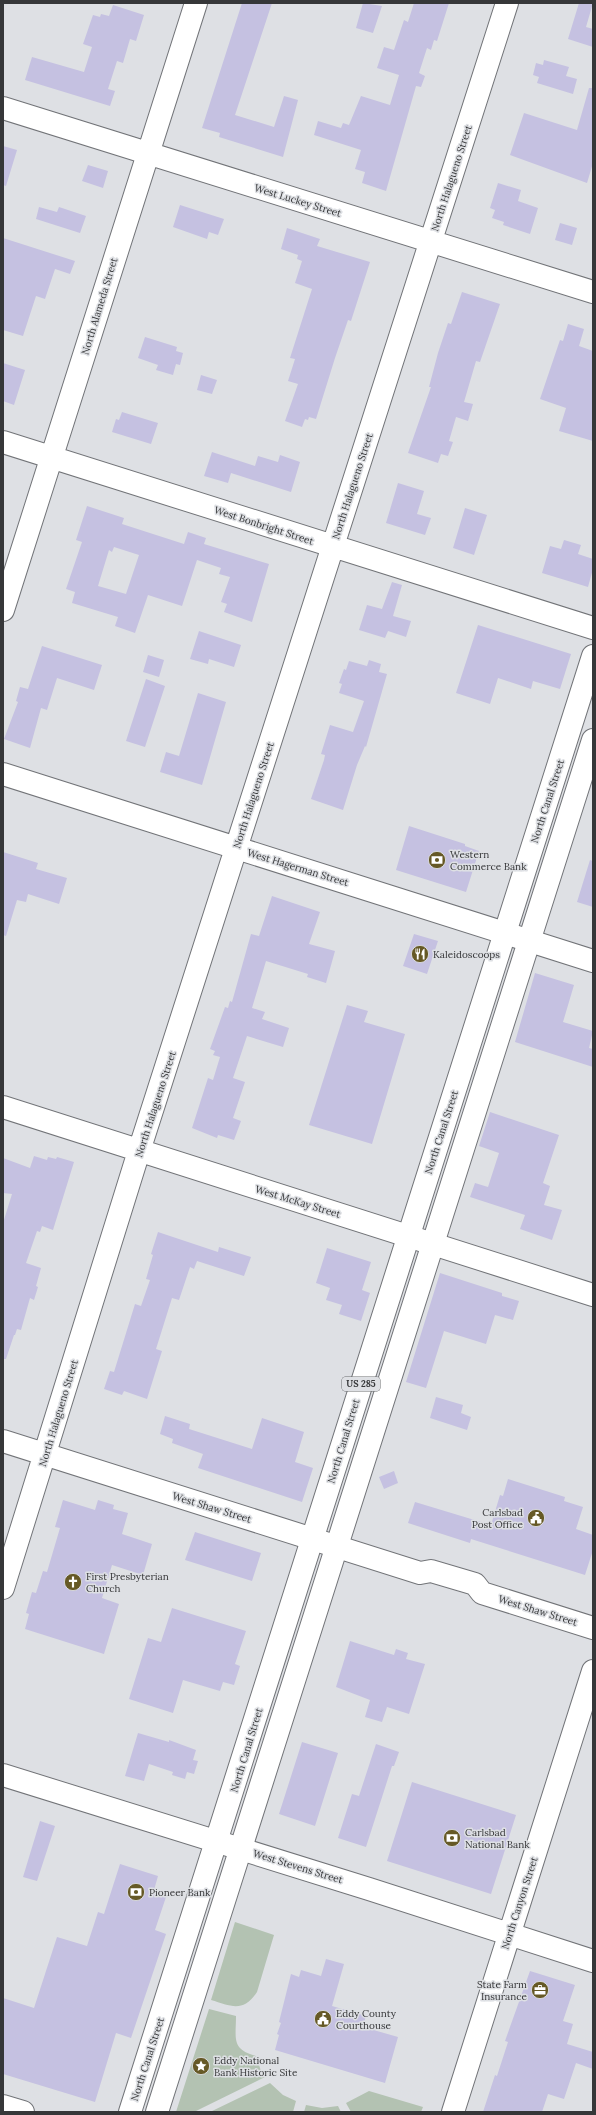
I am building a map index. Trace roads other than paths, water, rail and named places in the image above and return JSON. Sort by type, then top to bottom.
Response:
[{"type":"main road","name":"North Alameda Street","points":[[3,610],[196,3]]},
{"type":"main road","name":"North Halagueno Street","points":[[3,1588],[236,848],[507,3]]},
{"type":"main road","name":"West Luckey Street","points":[[3,108],[147,154],[431,240],[593,292]]},
{"type":"main road","name":"West Bonbright Street","points":[[3,442],[593,628]]},
{"type":"main road","name":"North Canal Street","points":[[130,2112],[593,656]]},
{"type":"main road","name":"US 285","points":[[156,2112],[434,1244],[593,740]]},
{"type":"main road","name":"West Hagerman Street","points":[[3,774],[593,961]]},
{"type":"main road","name":"West McKay Street","points":[[3,1107],[593,1295]]},
{"type":"main road","name":"West Shaw Street","points":[[3,1441],[420,1573],[427,1582],[471,1596],[482,1593],[593,1628]]},
{"type":"main road","name":"North Canyon Street","points":[[453,2112],[593,1671]]},
{"type":"main road","name":"West Stevens Street","points":[[3,1775],[217,1841],[593,1961]]},
{"type":"main road","points":[[3,2106],[23,2112]]},
{"type":"place","name":"Western Commerce Bank","points":[[437,860]]},
{"type":"place","name":"Kaleidoscoops","points":[[420,954]]},
{"type":"place","name":"Carlsbad Post Office","points":[[536,1518]]},
{"type":"place","name":"First Presbyterian Church","points":[[73,1582]]},
{"type":"place","name":"Carlsbad National Bank","points":[[452,1838]]},
{"type":"place","name":"Pioneer Bank","points":[[136,1892]]},
{"type":"place","name":"State Farm Insurance","points":[[540,1990]]},
{"type":"place","name":"Eddy County Courthouse","points":[[323,2019]]},
{"type":"place","name":"Eddy National Bank Historic Site","points":[[201,2066]]}]
